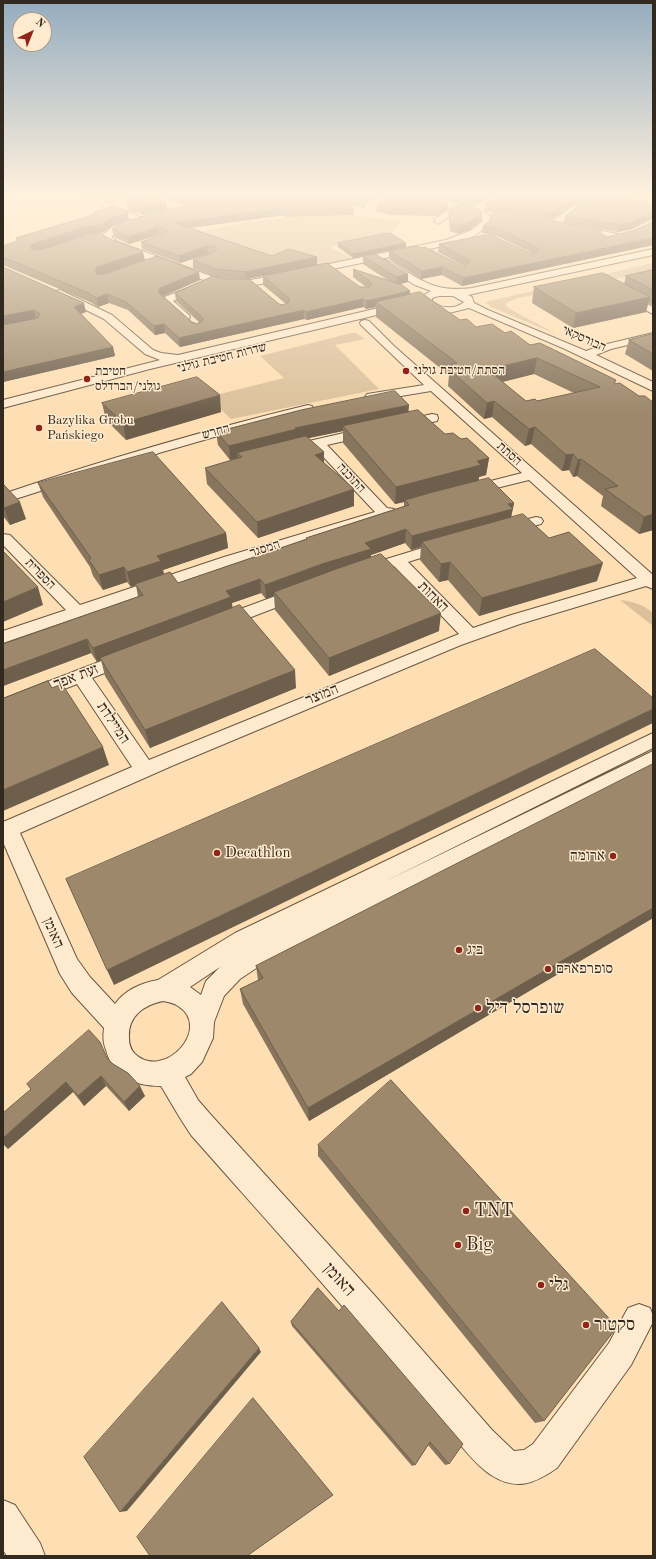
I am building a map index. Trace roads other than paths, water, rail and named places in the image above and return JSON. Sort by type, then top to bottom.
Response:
[{"type":"street","points":[[180,268],[213,280],[233,284],[252,283],[325,268]]},
{"type":"street","points":[[330,268],[341,276]]},
{"type":"street","name":"הבורסקאי","points":[[394,268],[419,283],[466,298],[469,303],[502,320],[586,355],[653,387]]},
{"type":"street","points":[[449,293],[479,289],[579,268]]},
{"type":"street","points":[[454,309],[465,307],[482,296],[613,268]]},
{"type":"street","points":[[192,323],[166,300],[213,280]]},
{"type":"street","points":[[252,283],[262,292]]},
{"type":"street","points":[[419,283],[428,292],[426,301],[429,304],[442,309]]},
{"type":"street","points":[[612,288],[653,311]]},
{"type":"street","points":[[49,289],[86,305],[108,317],[149,352],[163,357],[179,359]]},
{"type":"street","name":"שדרות חטיבת גולני","points":[[3,404],[139,368],[419,302],[437,293],[449,293]]},
{"type":"street","name":"הבורסקאי","points":[[454,309],[473,312],[502,320]]},
{"type":"street","name":"שדרות חטיבת גולני","points":[[3,415],[132,380],[366,323],[421,311],[454,309]]},
{"type":"street","name":"הסתת","points":[[366,323],[434,387],[651,582]]},
{"type":"street","points":[[586,355],[607,347],[653,336]]},
{"type":"street","points":[[139,368],[148,358],[149,352]]},
{"type":"street","points":[[355,400],[434,387]]},
{"type":"street","name":"החרש","points":[[3,499],[146,451],[202,435],[319,407]]},
{"type":"street","points":[[274,454],[432,418]]},
{"type":"street","name":"התוכנה","points":[[318,443],[384,513]]},
{"type":"street","points":[[454,494],[532,475]]},
{"type":"street","name":"המסגר","points":[[3,637],[243,556],[402,508]]},
{"type":"street","points":[[491,533],[536,521]]},
{"type":"street","name":"הספרית","points":[[4,539],[77,612]]},
{"type":"street","points":[[350,575],[462,541]]},
{"type":"street","name":"האחות","points":[[397,560],[470,635]]},
{"type":"street","name":"המוצר","points":[[6,830],[145,770],[470,635],[520,618],[651,582]]},
{"type":"street","points":[[205,628],[314,587]]},
{"type":"street","name":"זעת אפך","points":[[3,706],[140,653]]},
{"type":"street","name":"המיילדת","points":[[80,675],[145,770]]},
{"type":"street","points":[[653,740],[244,940],[163,990],[146,994],[132,1002],[120,1016],[117,1024],[115,1032],[116,1048],[124,1062],[131,1067],[146,1073],[155,1074],[180,1066],[194,1053],[201,1037],[202,1022],[215,989],[232,971],[250,959],[653,758]]},
{"type":"street","name":"האומן","points":[[6,830],[68,966],[81,985],[117,1024]]},
{"type":"street","points":[[163,990],[178,992],[192,1001],[200,1014],[202,1022]]},
{"type":"street","name":"האומן","points":[[167,1071],[189,1109],[201,1125],[370,1314],[480,1442],[499,1461],[509,1466],[527,1468],[536,1464],[555,1445],[620,1354],[639,1319]]},
{"type":"street","points":[[3,1517],[27,1556]]},
{"type":"place","name":"הסתת/חטיבת גולני","points":[[406,371]]},
{"type":"place","name":"חטיבת גולני/הברדלס","points":[[87,379]]},
{"type":"place","name":"Bazylika Grobu Pańskiego","points":[[39,428]]},
{"type":"place","name":"Decathlon","points":[[217,853]]},
{"type":"place","name":"ארומה","points":[[613,856]]},
{"type":"place","name":"ביג","points":[[459,950]]},
{"type":"place","name":"סופרפארם","points":[[548,969]]},
{"type":"place","name":"שופרסל דיל","points":[[478,1008]]},
{"type":"place","name":"TNT","points":[[466,1211]]},
{"type":"place","name":"Big","points":[[458,1245]]},
{"type":"place","name":"גלי","points":[[541,1285]]},
{"type":"place","name":"סקטור","points":[[586,1325]]}]
